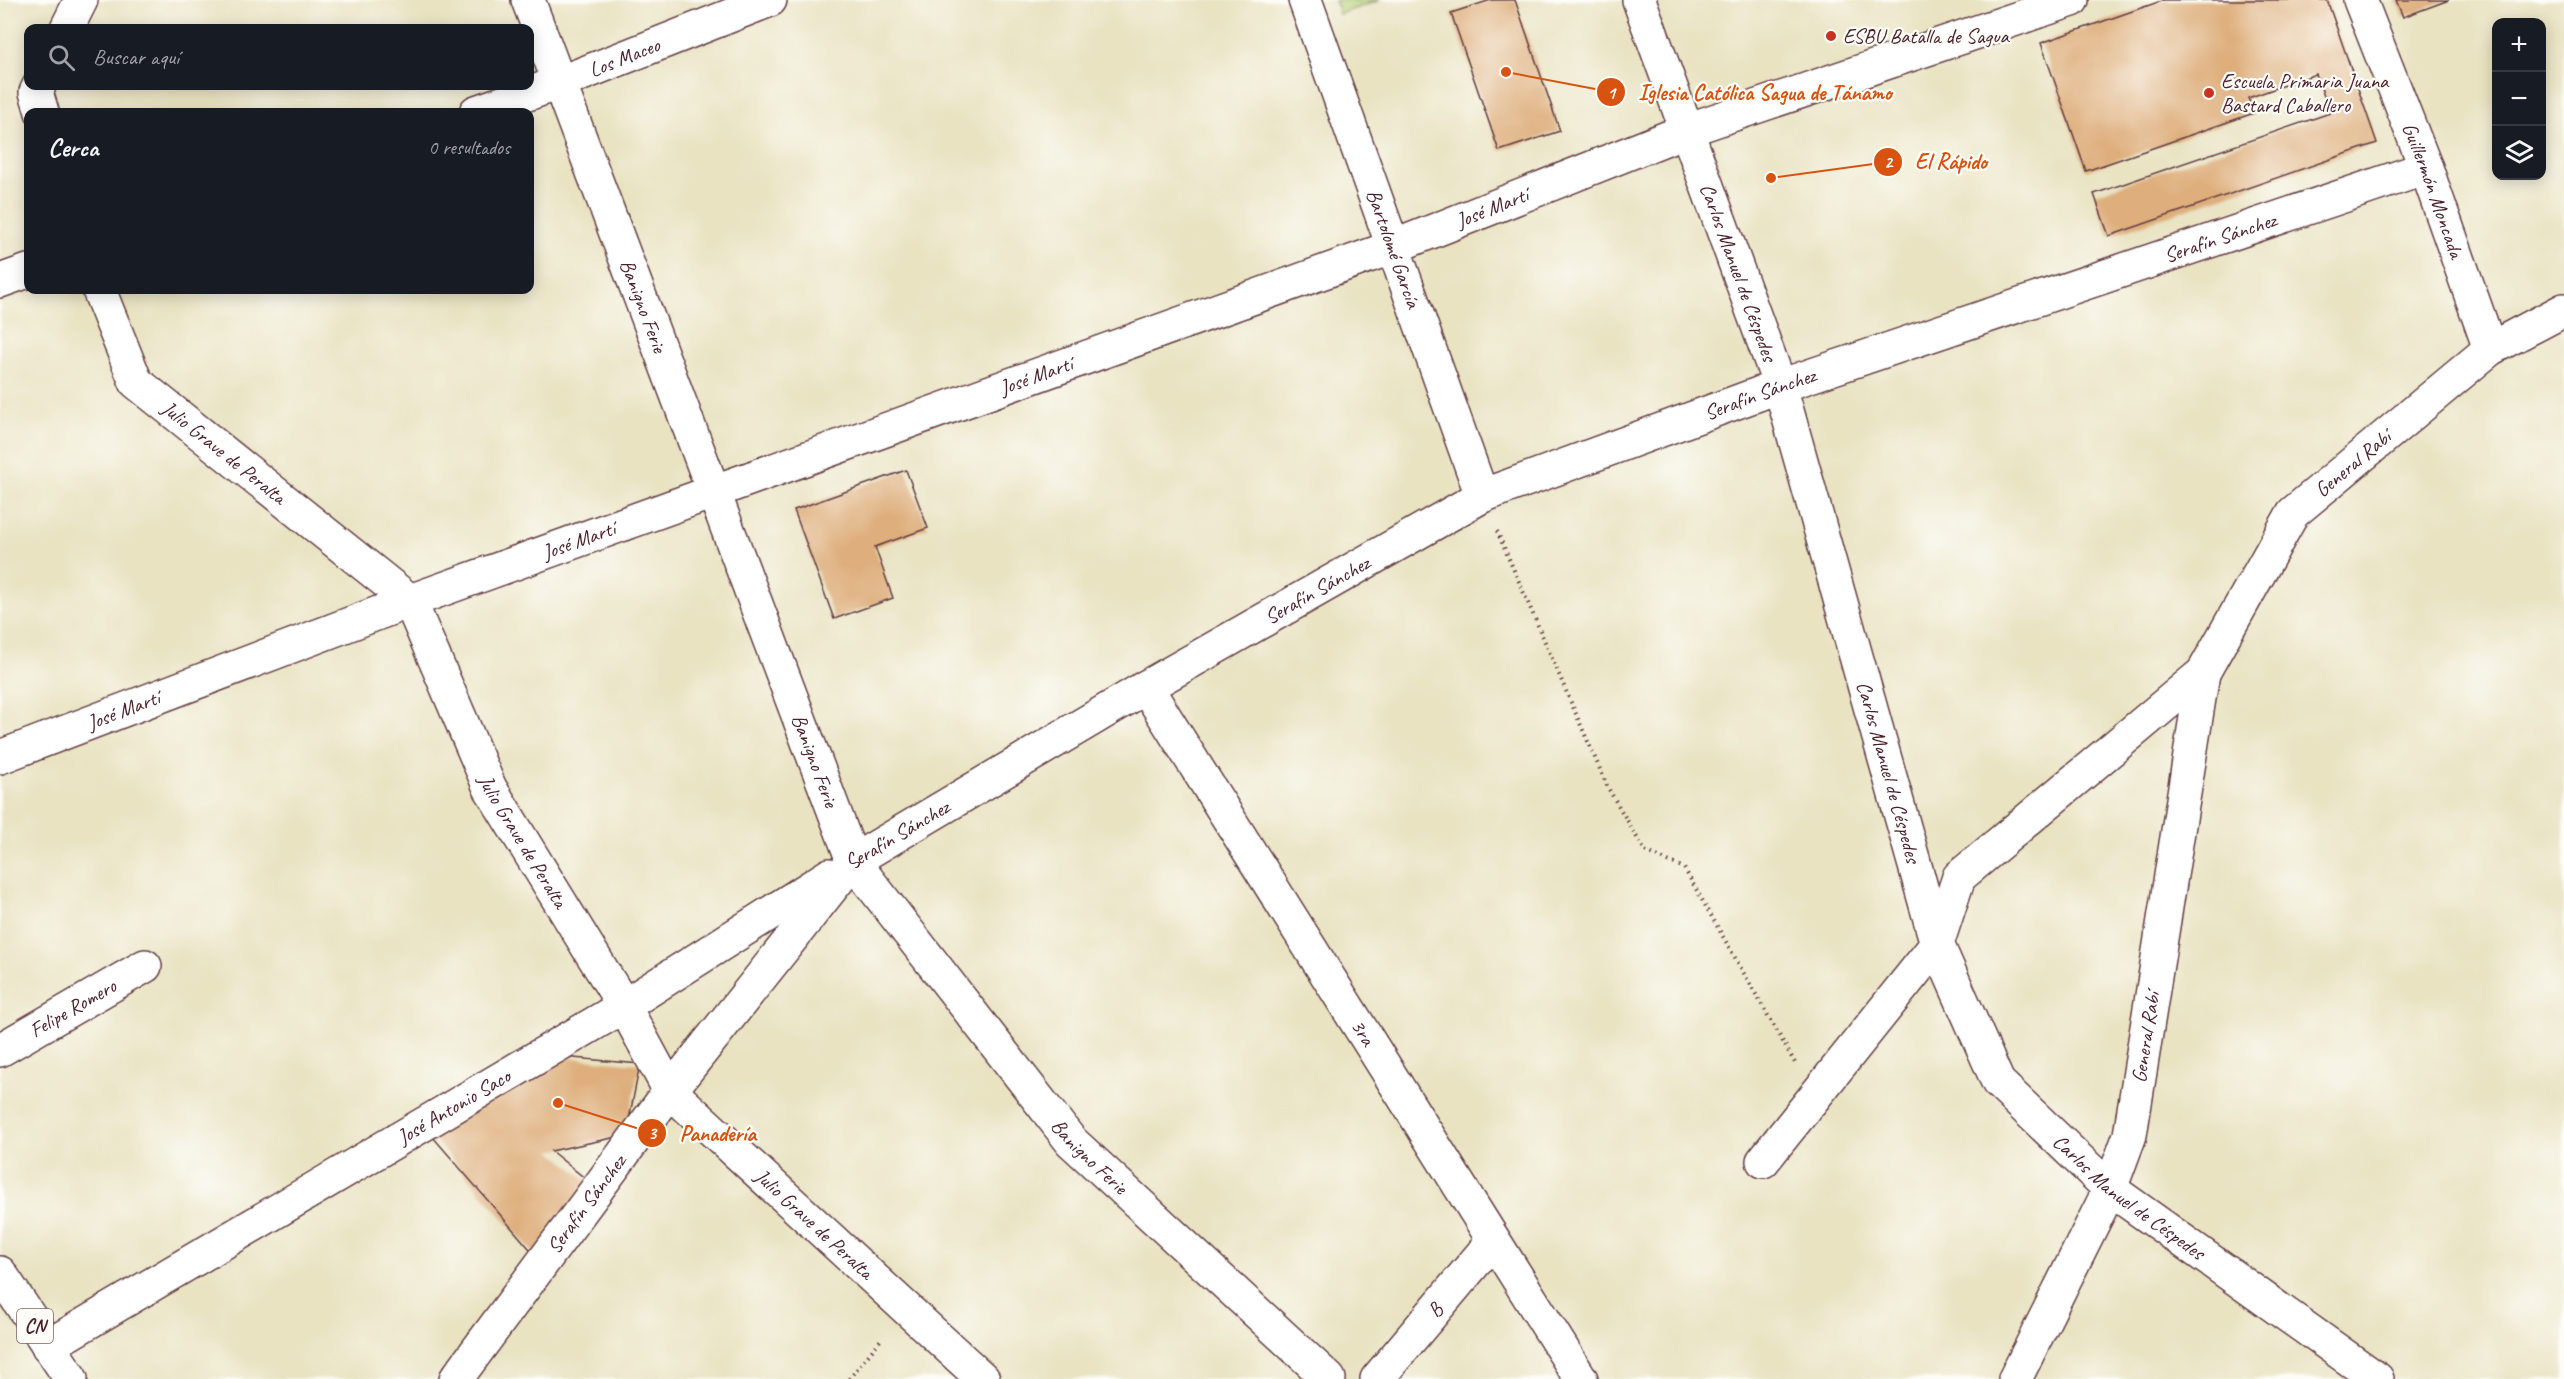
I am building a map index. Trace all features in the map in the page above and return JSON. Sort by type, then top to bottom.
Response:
[{"type":"street","points":[[69,24],[81,0]]},
{"type":"street","name":"Banigno Ferie","points":[[528,0],[854,861],[1071,1142],[1329,1379]]},
{"type":"street","name":"Los Maceo","points":[[488,108],[560,83],[770,0]]},
{"type":"street","name":"Bartolomé García","points":[[1305,0],[1482,496]]},
{"type":"street","name":"Carlos Manuel de Céspedes","points":[[1639,0],[1780,386],[1937,944],[1998,1082],[2110,1189],[2377,1379]]},
{"type":"street","name":"José Martí","points":[[0,757],[410,601],[1393,247],[1687,130],[2072,0]]},
{"type":"street","name":"Guillermón Moncada","points":[[2361,0],[2426,168],[2490,349]]},
{"type":"street","points":[[37,90],[41,108]]},
{"type":"street","name":"Serafín Sánchez","points":[[456,1379],[670,1091],[854,861],[1146,687],[1482,496],[1780,386],[2426,168]]},
{"type":"street","points":[[0,281],[24,272]]},
{"type":"street","name":"Julio Grave de Peralta","points":[[101,294],[136,382],[410,601],[490,788],[624,1006],[670,1091],[983,1379]]},
{"type":"street","name":"General Rabí","points":[[2015,1379],[2110,1189],[2130,1135],[2204,673],[2294,513],[2490,349],[2564,310]]},
{"type":"street","name":"General Rabí","points":[[1763,1161],[1937,944],[1959,877],[2204,673]]},
{"type":"street","name":"3ra","points":[[1146,687],[1492,1241],[1552,1330],[1581,1379]]},
{"type":"street","name":"José Antonio Saco","points":[[48,1346],[624,1006],[854,861]]},
{"type":"street","name":"Felipe Romero","points":[[0,1050],[145,966]]},
{"type":"street","name":"B","points":[[1377,1379],[1492,1241]]},
{"type":"street","name":"CN","points":[[0,1273],[71,1379]]},
{"type":"path","points":[[1482,496],[1608,788],[1645,851],[1684,868],[1814,1097]]},
{"type":"path","points":[[849,1379],[907,1309]]},
{"type":"green space","points":[[1335,0],[1380,0],[1339,14]]},
{"type":"building","points":[[1491,0],[1515,0],[1560,131],[1499,151],[1451,13]]},
{"type":"building","name":"Escuela Primaria Juana Bastard Caballero","points":[[2164,0],[2327,0],[2377,143],[2109,236],[2094,194],[2330,113],[2316,74],[2248,98],[2254,113],[2086,171],[2041,43]]},
{"type":"building","points":[[2396,0],[2449,0],[2403,17]]},
{"type":"building","points":[[906,470],[928,528],[875,547],[893,598],[834,619],[794,510]]},
{"type":"building","points":[[551,1056],[640,1064],[626,1135],[551,1151],[587,1180],[535,1255],[432,1136]]},
{"type":"place","name":"ESBU Batalla de Sagua","points":[[1831,36]]},
{"type":"place","name":"Iglesia Católica Sagua de Tánamo","points":[[1506,72]]},
{"type":"place","name":"Escuela Primaria Juana Bastard Caballero","points":[[2209,93]]},
{"type":"place","name":"El Rápido","points":[[1771,178]]},
{"type":"place","name":"Panadería","points":[[558,1103]]}]
